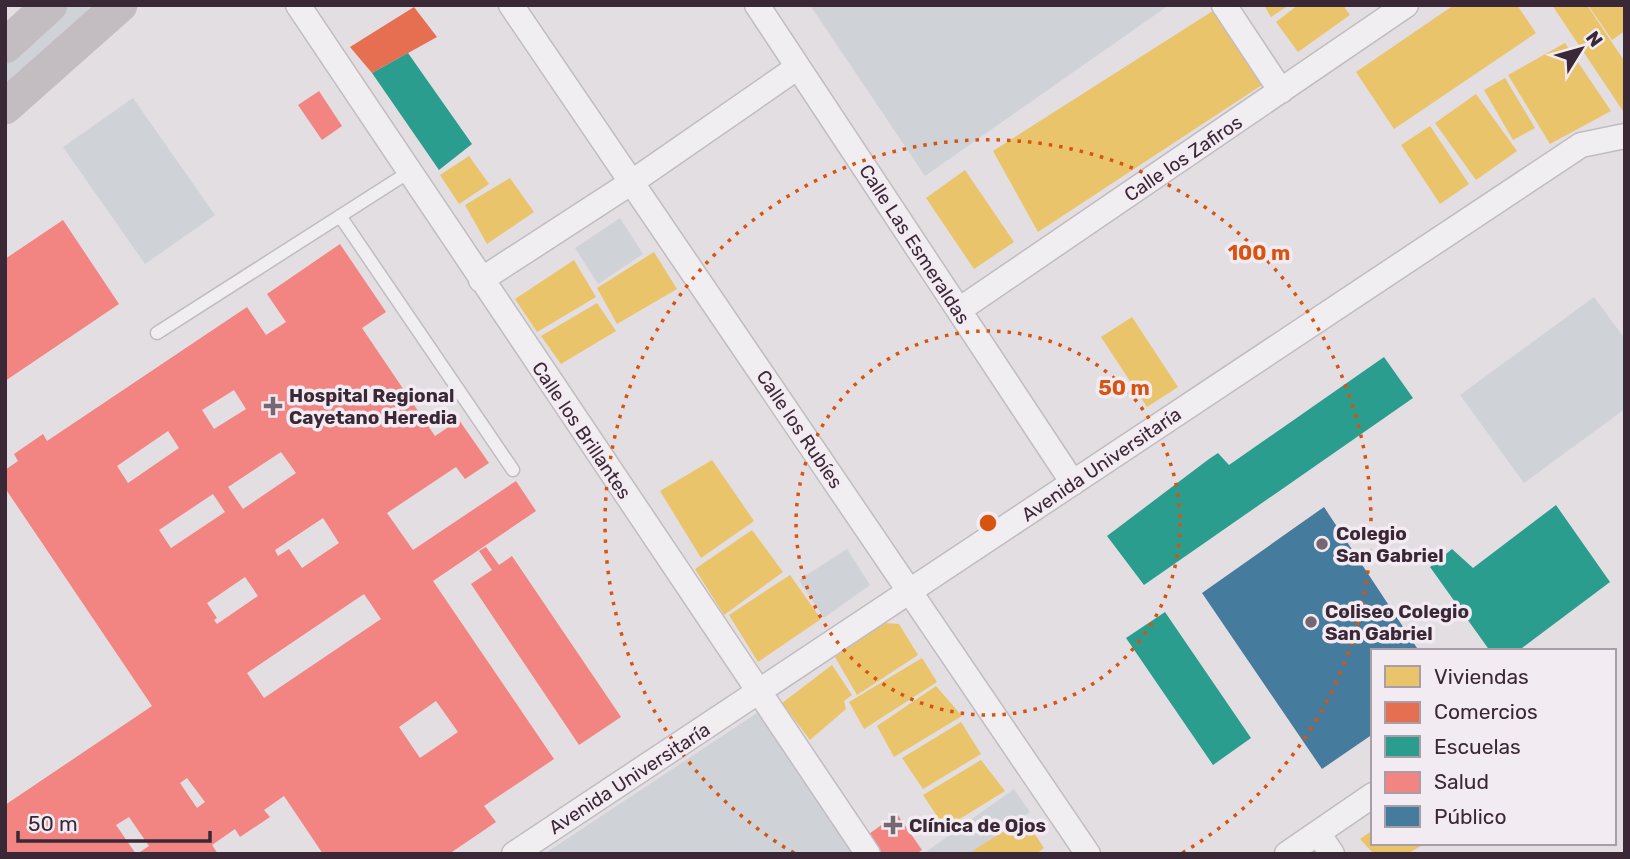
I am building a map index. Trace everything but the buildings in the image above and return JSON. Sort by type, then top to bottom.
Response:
[{"type":"main road","points":[[5,46],[50,5]]},
{"type":"main road","points":[[5,107],[120,5]]},
{"type":"street","name":"Calle los Brillantes","points":[[298,5],[868,854]]},
{"type":"street","name":"Calle los Rubíes","points":[[511,5],[1088,854]]},
{"type":"street","name":"Calle Las Esmeraldas","points":[[757,5],[1073,483]]},
{"type":"street","points":[[1224,5],[1281,91]]},
{"type":"street","name":"Calle los Zafiros","points":[[959,310],[1406,5]]},
{"type":"street","points":[[481,279],[632,182],[798,67]]},
{"type":"street","name":"Avenida Universitaría","points":[[514,854],[1581,145],[1625,136]]},
{"type":"street","points":[[1287,854],[1371,796]]},
{"type":"street","points":[[1318,833],[1332,854]]},
{"type":"lane","points":[[157,333],[409,172]]},
{"type":"lane","points":[[340,216],[513,470]]},
{"type":"shaded area","points":[[68,5],[106,5],[5,97],[5,62]]},
{"type":"shaded area","points":[[810,5],[1169,5],[925,176]]},
{"type":"shaded area","points":[[133,98],[215,215],[145,264],[63,147]]},
{"type":"shaded area","points":[[620,218],[643,254],[598,284],[575,248]]},
{"type":"shaded area","points":[[1594,297],[1625,339],[1625,409],[1524,483],[1460,395]]},
{"type":"shaded area","points":[[847,549],[870,585],[824,618],[799,580]]},
{"type":"shaded area","points":[[763,709],[852,854],[544,854]]},
{"type":"shaded area","points":[[1014,789],[1030,812],[970,854],[923,854]]},
{"type":"place","name":"Hospital Regional Cayetano Heredia","points":[[273,406]]},
{"type":"place","name":"Colegio San Gabriel","points":[[1322,544]]},
{"type":"place","name":"Coliseo Colegio San Gabriel","points":[[1311,622]]},
{"type":"place","name":"Clínica de Ojos","points":[[893,825]]}]
